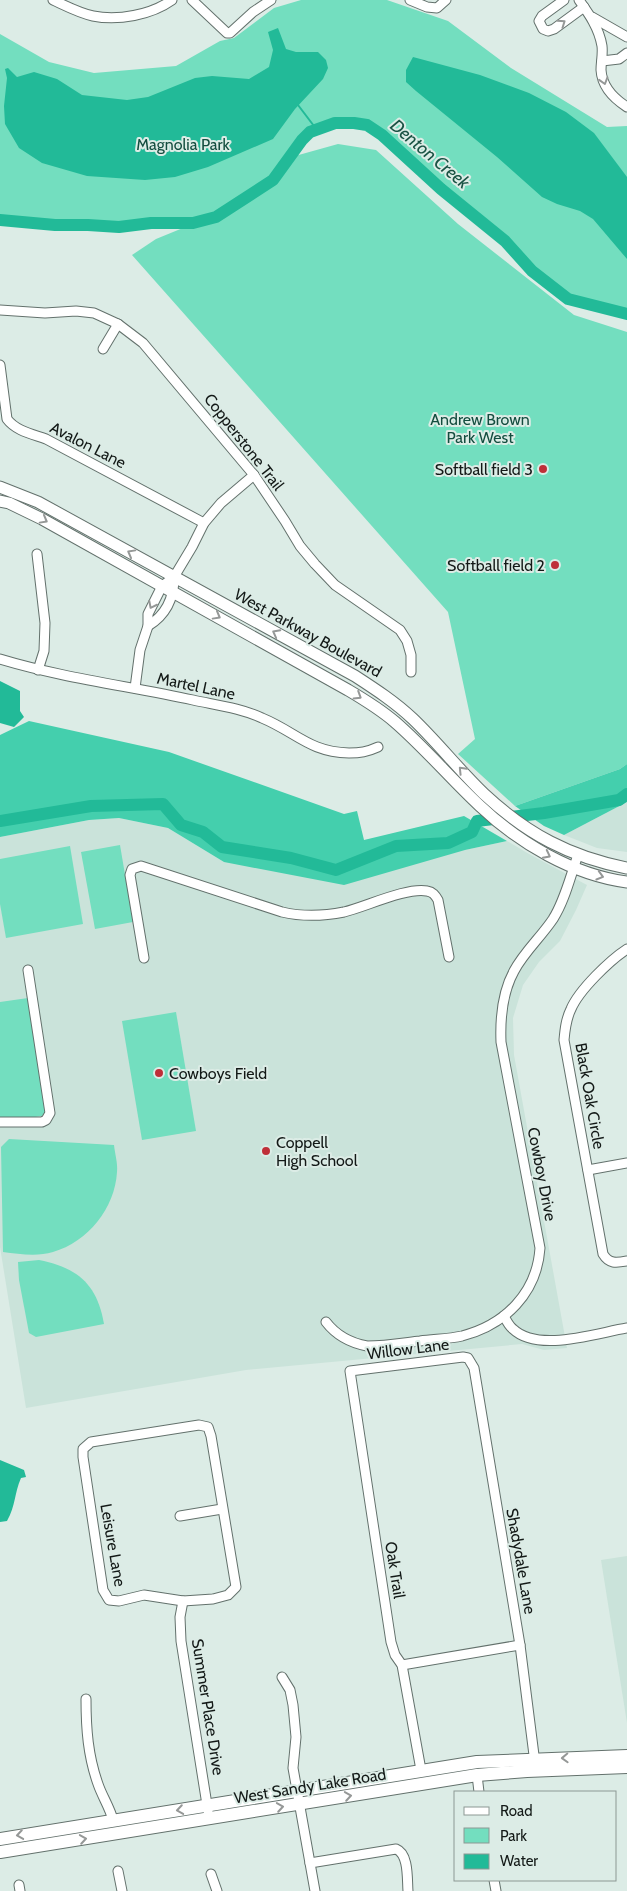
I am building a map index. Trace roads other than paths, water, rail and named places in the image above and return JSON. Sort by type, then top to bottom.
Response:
[{"type":"main road","name":"West Sandy Lake Road","points":[[0,1839],[476,1762],[535,1765],[621,1761]]},
{"type":"main road","name":"West Sandy Lake Road","points":[[0,1852],[535,1765]]},
{"type":"street","points":[[53,0],[91,16],[115,18],[157,9],[172,0]]},
{"type":"street","points":[[192,0],[226,33],[230,33],[271,0]]},
{"type":"street","points":[[410,0],[427,7],[437,8],[446,0]]},
{"type":"street","points":[[564,0],[542,16],[539,21],[543,29],[552,30],[582,4],[592,17],[602,46],[601,70],[606,88],[627,107]]},
{"type":"street","points":[[592,17],[627,37]]},
{"type":"street","points":[[602,61],[619,59],[627,53]]},
{"type":"street","name":"Copperstone Trail","points":[[0,310],[45,313],[76,311],[94,313],[118,324],[142,343],[254,475],[300,546],[322,571],[335,585],[400,630],[407,641],[411,655],[411,672]]},
{"type":"street","points":[[103,349],[118,324]]},
{"type":"street","name":"Avalon Lane","points":[[0,365],[7,419],[12,425],[22,431],[46,439],[204,523]]},
{"type":"street","points":[[135,688],[140,650],[148,626],[148,614],[162,586],[174,578],[204,523],[221,503],[254,475]]},
{"type":"street","name":"West Parkway Boulevard","points":[[0,487],[38,502],[355,676],[389,698],[413,719],[484,793],[537,834],[551,843],[578,855],[627,868]]},
{"type":"street","name":"West Parkway Boulevard","points":[[0,501],[42,519],[368,701],[396,723],[481,807],[522,840],[536,849],[574,867],[627,882]]},
{"type":"street","points":[[37,554],[45,623],[44,651],[38,670]]},
{"type":"street","points":[[148,626],[160,619],[174,593],[174,578]]},
{"type":"street","name":"Martel Lane","points":[[0,659],[38,670],[248,712],[272,722],[318,749],[332,753],[365,753],[378,747]]},
{"type":"street","name":"Cowboy Drive","points":[[326,1322],[340,1336],[356,1344],[367,1346],[460,1336],[490,1325],[504,1316],[516,1305],[532,1282],[537,1270],[540,1248],[501,1042],[500,1020],[504,993],[514,971],[555,915],[564,898],[578,855]]},
{"type":"street","points":[[144,958],[130,874],[132,869],[140,866],[282,912],[302,915],[344,912],[411,892],[427,891],[435,895],[438,900],[448,956]]},
{"type":"street","name":"Black Oak Circle","points":[[627,949],[614,958],[577,998],[566,1023],[564,1040],[603,1254],[607,1260],[615,1263],[627,1262]]},
{"type":"street","points":[[0,1122],[42,1122],[46,1120],[50,1113],[28,970]]},
{"type":"street","points":[[588,1170],[627,1163]]},
{"type":"street","points":[[504,1316],[512,1329],[524,1337],[544,1342],[627,1328]]},
{"type":"street","name":"Willow Lane","points":[[350,1371],[463,1357],[468,1358]]},
{"type":"street","name":"Shadydale Lane","points":[[468,1358],[474,1368],[520,1645],[535,1765]]},
{"type":"street","name":"Oak Trail","points":[[350,1371],[391,1642],[395,1655],[402,1665],[421,1770]]},
{"type":"street","name":"Leisure Lane","points":[[199,1425],[208,1427],[212,1436],[222,1509],[236,1587],[228,1595],[183,1601],[144,1595],[119,1601],[109,1600],[103,1590],[83,1457],[83,1449],[91,1442],[199,1425]]},
{"type":"street","points":[[180,1516],[222,1509]]},
{"type":"street","name":"Summer Place Drive","points":[[183,1601],[180,1617],[181,1641],[209,1819]]},
{"type":"street","points":[[402,1665],[520,1645]]},
{"type":"street","points":[[282,1677],[290,1690],[296,1721],[293,1768],[314,1891]]},
{"type":"street","points":[[86,1699],[86,1723],[90,1757],[98,1784],[113,1820]]},
{"type":"street","points":[[476,1776],[480,1791]]},
{"type":"street","points":[[310,1863],[396,1848],[400,1850],[404,1858],[408,1891]]},
{"type":"street","points":[[118,1871],[122,1891]]},
{"type":"street","points":[[211,1874],[216,1891]]},
{"type":"water","points":[[278,28],[286,49],[296,52],[318,52],[326,60],[328,68],[323,79],[295,109],[273,139],[208,167],[175,177],[145,180],[87,176],[42,163],[19,148],[5,124],[4,106],[7,78],[5,69],[8,68],[17,77],[34,72],[57,79],[82,95],[127,100],[148,97],[195,78],[212,76],[249,79],[269,67],[273,50],[268,32]]},
{"type":"water","points":[[413,57],[480,75],[529,93],[566,112],[594,133],[627,177],[627,259],[593,219],[580,211],[542,197],[406,82],[406,70]]},
{"type":"water","points":[[0,681],[20,691],[20,711],[24,717],[14,727],[0,723]]},
{"type":"water","points":[[0,1460],[24,1470],[26,1477],[21,1478],[7,1521],[0,1522]]},
{"type":"waterway","points":[[298,105],[317,130]]},
{"type":"waterway","name":"Denton Creek","points":[[0,220],[55,225],[119,227],[151,223],[193,223],[216,217],[273,180],[310,132],[335,123],[354,123],[367,125],[382,135],[441,189],[505,241],[532,271],[568,299],[627,314]]},
{"type":"waterway","points":[[0,821],[91,806],[163,804],[181,825],[203,832],[222,847],[291,858],[336,870],[396,846],[448,843],[472,832],[477,821],[544,813],[619,800],[627,794]]},
{"type":"place","name":"Softball field 3","points":[[543,469]]},
{"type":"place","name":"Softball field 2","points":[[555,565]]},
{"type":"place","name":"Cowboys Field","points":[[159,1073]]},
{"type":"place","name":"Coppell High School","points":[[266,1151]]},
{"type":"park label","name":"Magnolia Park","points":[[183,144]]},
{"type":"park label","name":"Andrew Brown Park West","points":[[480,428]]}]
